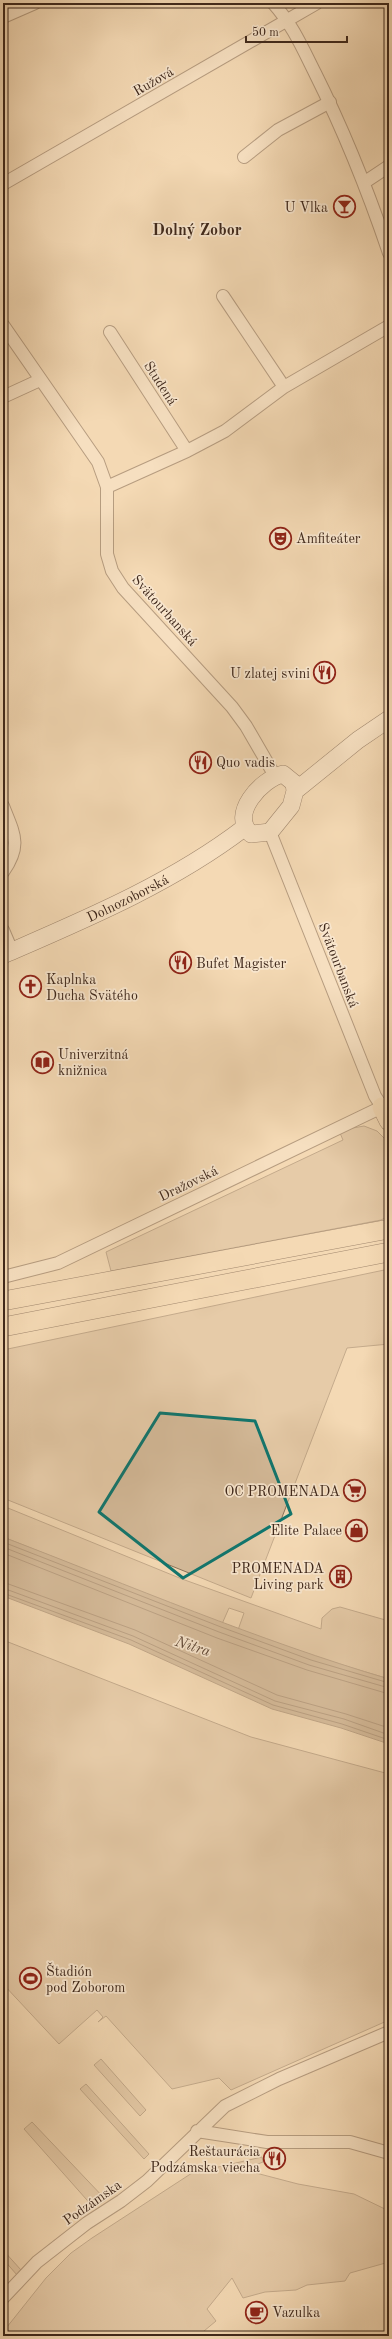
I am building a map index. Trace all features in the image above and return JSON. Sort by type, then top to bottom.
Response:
[{"type":"main road","points":[[3,1301],[389,1228]]},
{"type":"main road","points":[[3,1327],[389,1252]]},
{"type":"street","points":[[3,17],[20,6],[35,3]]},
{"type":"street","points":[[273,3],[289,20],[330,102],[365,182],[389,253]]},
{"type":"street","name":"Ružová","points":[[3,184],[317,3]]},
{"type":"street","points":[[244,157],[278,130],[330,102]]},
{"type":"street","points":[[365,182],[389,166]]},
{"type":"street","points":[[223,296],[284,387]]},
{"type":"street","name":"Svätourbanská","points":[[3,325],[40,380],[85,440],[98,462],[107,487],[107,554],[112,570],[123,588],[246,726],[275,776]]},
{"type":"street","points":[[107,487],[187,451],[225,431],[284,387],[389,326]]},
{"type":"street","name":"Studená","points":[[110,332],[187,451]]},
{"type":"street","points":[[3,397],[40,380]]},
{"type":"street","points":[[295,791],[358,740],[389,719]]},
{"type":"street","points":[[283,774],[290,778],[294,783],[295,791],[291,806],[270,832],[251,834],[244,828],[242,818],[245,808],[266,782],[275,776],[283,774]]},
{"type":"street","points":[[3,806],[16,839],[10,862],[3,872]]},
{"type":"street","name":"Dolnozoborská","points":[[7,953],[119,903],[216,850],[244,828]]},
{"type":"street","name":"Svätourbanská","points":[[270,832],[375,1096],[387,1111]]},
{"type":"street","points":[[3,930],[7,953]]},
{"type":"street","name":"Dražovská","points":[[3,1277],[58,1263],[387,1111]]},
{"type":"street","name":"Podzámska","points":[[3,2298],[37,2262],[87,2223],[121,2201],[147,2181],[197,2131],[234,2100],[389,2032]]},
{"type":"street","points":[[197,2131],[267,2142],[350,2142],[389,2153]]},
{"type":"highlighted area","points":[[160,1413],[255,1421],[291,1514],[183,1578],[99,1512]]},
{"type":"shaded area","points":[[364,1126],[377,1131],[389,1143],[389,1216],[381,1220],[111,1271],[106,1252],[343,1140],[340,1133]]},
{"type":"shaded area","points":[[389,1269],[389,1344],[347,1348],[251,1598],[3,1498],[3,1350]]},
{"type":"shaded area","points":[[3,1506],[182,1579],[321,1629],[322,1618],[332,1609],[340,1607],[389,1621],[389,1679],[312,1656],[238,1630],[244,1613],[229,1608],[222,1624],[3,1537]]},
{"type":"shaded area","points":[[3,1640],[251,1737],[389,1774],[389,2020],[231,2090],[219,2078],[172,2089],[106,2016],[98,2022],[103,2017],[97,2010],[59,2044],[3,1984]]},
{"type":"shaded area","points":[[101,2059],[146,2110],[140,2116],[94,2065]]},
{"type":"shaded area","points":[[86,2084],[149,2154],[144,2159],[80,2089]]},
{"type":"shaded area","points":[[32,2122],[106,2200],[94,2208],[24,2129]]},
{"type":"shaded area","points":[[262,2157],[263,2162],[250,2167],[252,2172],[298,2184],[354,2194],[389,2211],[389,2262],[350,2273],[345,2281],[307,2285],[296,2290],[265,2292],[243,2298],[232,2278],[207,2309],[216,2321],[198,2336],[3,2336],[3,2332],[46,2278],[71,2253],[92,2238],[192,2173]]},
{"type":"shaded area","points":[[3,2250],[21,2270],[17,2275],[3,2259]]},
{"type":"water","name":"Nitra","points":[[3,1537],[194,1612],[340,1664],[389,1679],[389,1744],[341,1728],[272,1709],[129,1644],[3,1596]]},
{"type":"place","name":"U Vlka","points":[[344,207]]},
{"type":"place","name":"Amfiteáter","points":[[281,538]]},
{"type":"place","name":"U zlatej svini","points":[[325,673]]},
{"type":"place","name":"Quo vadis","points":[[200,762]]},
{"type":"place","name":"Bufet Magister","points":[[181,963]]},
{"type":"place","name":"Kaplnka Ducha Svätého","points":[[30,987]]},
{"type":"place","name":"Univerzitná knižnica","points":[[42,1062]]},
{"type":"place","name":"OC PROMENADA","points":[[355,1491]]},
{"type":"place","name":"Elite Palace","points":[[357,1530]]},
{"type":"place","name":"PROMENADA Living park","points":[[340,1576]]},
{"type":"place","name":"Štadión pod Zoborom","points":[[31,1979]]},
{"type":"place","name":"Reštaurácia Podzámska viecha","points":[[275,2159]]},
{"type":"place","name":"Vazulka","points":[[256,2312]]},
{"type":"district","name":"Dolný Zobor","points":[[197,229]]}]
